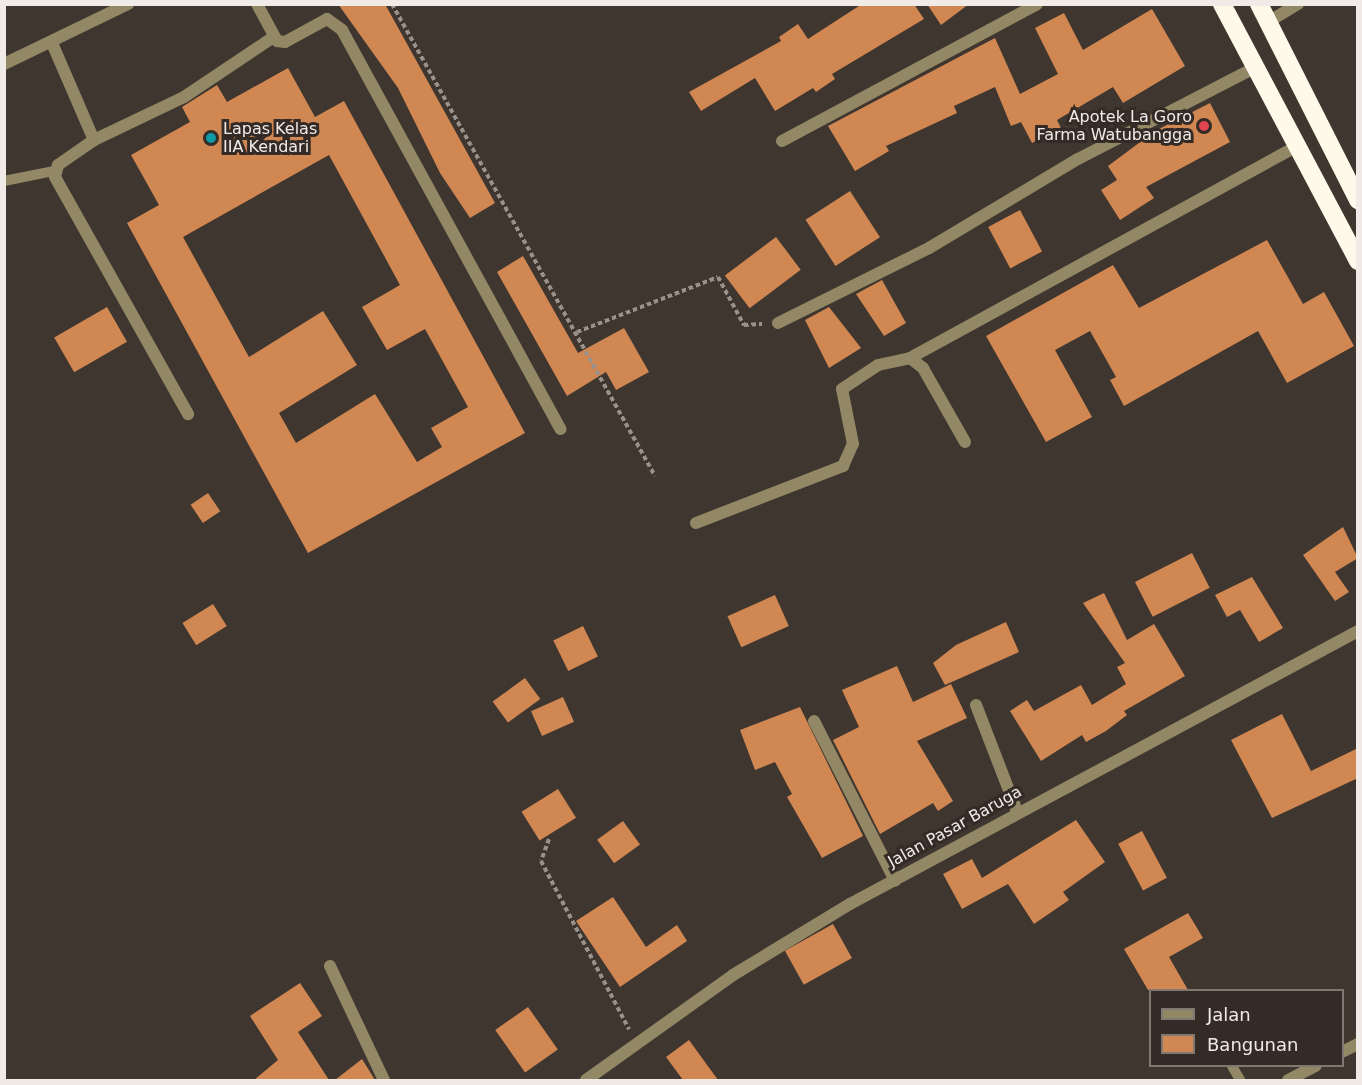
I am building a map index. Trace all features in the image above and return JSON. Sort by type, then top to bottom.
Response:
[{"type":"highway","points":[[1222,4],[1358,261]]},
{"type":"highway","points":[[1259,4],[1358,200]]},
{"type":"street","points":[[4,64],[52,42],[104,10],[128,4]]},
{"type":"street","points":[[256,4],[272,38],[285,42],[327,19],[342,30],[560,429]]},
{"type":"street","points":[[782,141],[1037,4]]},
{"type":"street","points":[[1268,22],[1298,4]]},
{"type":"street","points":[[188,414],[53,171],[94,140],[184,97],[272,38]]},
{"type":"street","points":[[52,42],[94,140]]},
{"type":"street","points":[[778,323],[929,248],[1097,148],[1254,68]]},
{"type":"street","points":[[696,523],[843,466],[853,444],[843,389],[878,365],[910,358],[1296,147]]},
{"type":"street","points":[[910,358],[923,369],[965,442]]},
{"type":"street","name":"Jalan Pasar Baruga","points":[[586,1080],[733,975],[1017,811],[1358,632]]},
{"type":"street","points":[[976,705],[1017,811]]},
{"type":"street","points":[[814,721],[895,881]]},
{"type":"street","points":[[330,966],[384,1080]]},
{"type":"street","points":[[1344,1051],[1358,1044]]},
{"type":"street","points":[[1288,1080],[1312,1067]]},
{"type":"lane","points":[[4,181],[53,171]]},
{"type":"path","points":[[392,4],[577,332],[655,476]]},
{"type":"path","points":[[577,332],[718,277],[744,325],[778,323]]},
{"type":"path","points":[[549,839],[541,861],[635,1044]]},
{"type":"building","points":[[338,4],[385,4],[495,203],[470,218],[440,173],[398,88]]},
{"type":"building","points":[[862,4],[914,4],[924,19],[832,74],[835,79],[816,92],[813,88],[775,111],[755,78],[701,111],[689,92],[781,41],[779,37],[798,24],[808,39]]},
{"type":"building","points":[[927,4],[969,4],[941,25]]},
{"type":"building","points":[[1152,9],[1185,66],[1123,103],[1113,87],[1057,120],[1061,128],[1032,143],[1021,122],[1011,126],[995,87],[954,106],[957,113],[886,146],[889,151],[855,171],[828,126],[995,38],[1020,94],[1058,74],[1035,28],[1064,13],[1083,50]]},
{"type":"building","points":[[288,68],[315,117],[344,101],[525,433],[308,553],[127,223],[159,205],[131,155],[190,122],[182,107],[217,85],[227,102]],"holes":[[[329,155],[400,285],[362,307],[387,350],[425,329],[468,407],[431,428],[442,447],[417,462],[375,394],[296,443],[279,413],[357,365],[323,311],[249,357],[183,237]]]},
{"type":"building","points":[[1210,103],[1230,142],[1146,187],[1154,198],[1120,220],[1101,190],[1117,180],[1108,166],[1155,131]]},
{"type":"building","points":[[850,191],[880,237],[836,266],[806,220]]},
{"type":"building","points":[[1020,210],[1042,251],[1010,268],[988,227]]},
{"type":"building","points":[[776,237],[801,270],[750,308],[725,276]]},
{"type":"building","points":[[1267,240],[1303,304],[1324,292],[1354,346],[1287,383],[1258,331],[1124,406],[1110,380],[1116,377],[1090,331],[1055,350],[1092,417],[1046,442],[986,336],[1113,265],[1139,308]]},
{"type":"building","points":[[523,256],[578,353],[624,328],[649,372],[616,390],[606,372],[567,396],[497,272]]},
{"type":"building","points":[[882,280],[906,323],[884,336],[856,294]]},
{"type":"building","points":[[107,307],[127,342],[74,372],[54,338]]},
{"type":"building","points":[[829,307],[861,348],[829,368],[805,320]]},
{"type":"building","points":[[208,493],[220,511],[203,523],[191,505]]},
{"type":"building","points":[[1343,527],[1358,558],[1335,572],[1349,592],[1335,601],[1303,555]]},
{"type":"building","points":[[1192,553],[1210,588],[1153,617],[1135,582]]},
{"type":"building","points":[[1252,577],[1283,628],[1259,642],[1240,610],[1227,617],[1215,595]]},
{"type":"building","points":[[1104,593],[1127,640],[1154,624],[1185,676],[1124,711],[1127,715],[1106,731],[1086,742],[1082,735],[1041,761],[1010,711],[1027,700],[1034,711],[1081,685],[1092,705],[1126,684],[1117,667],[1125,663],[1083,603]]},
{"type":"building","points":[[775,595],[789,626],[741,647],[727,616]]},
{"type":"building","points":[[213,604],[227,626],[196,645],[182,623]]},
{"type":"building","points":[[1006,622],[1019,652],[945,685],[933,663],[956,645]]},
{"type":"building","points":[[583,626],[598,657],[568,671],[553,640]]},
{"type":"building","points":[[897,666],[913,702],[951,684],[967,718],[917,741],[953,801],[938,811],[933,803],[880,834],[833,740],[859,727],[842,690]]},
{"type":"building","points":[[525,678],[540,699],[508,723],[493,702]]},
{"type":"building","points":[[563,697],[574,722],[542,736],[531,711]]},
{"type":"building","points":[[800,707],[863,836],[822,858],[787,797],[792,794],[775,762],[755,770],[740,730]]},
{"type":"building","points":[[1282,714],[1311,771],[1358,748],[1358,778],[1272,818],[1231,740]]},
{"type":"building","points":[[558,789],[576,818],[540,841],[522,812]]},
{"type":"building","points":[[1076,820],[1105,862],[1063,892],[1069,900],[1034,924],[1008,884],[962,909],[943,874],[972,859],[982,878]]},
{"type":"building","points":[[623,821],[640,844],[614,863],[597,840]]},
{"type":"building","points":[[1142,831],[1167,878],[1143,890],[1118,844]]},
{"type":"building","points":[[613,897],[646,947],[677,925],[687,941],[620,987],[576,921]]},
{"type":"building","points":[[1188,913],[1203,938],[1169,957],[1187,989],[1148,990],[1124,949]]},
{"type":"building","points":[[833,924],[852,958],[804,985],[785,951]]},
{"type":"building","points":[[300,983],[322,1016],[298,1032],[329,1080],[254,1080],[278,1060],[250,1016]]},
{"type":"building","points":[[528,1007],[558,1050],[525,1073],[495,1030]]},
{"type":"building","points":[[689,1040],[718,1080],[683,1080],[666,1057]]},
{"type":"building","points":[[362,1059],[375,1080],[335,1080]]},
{"type":"place","name":"Apotek La Goro Farma Watubangga","points":[[1204,126]]},
{"type":"place","name":"Lapas Kelas IIA Kendari","points":[[211,138]]}]
